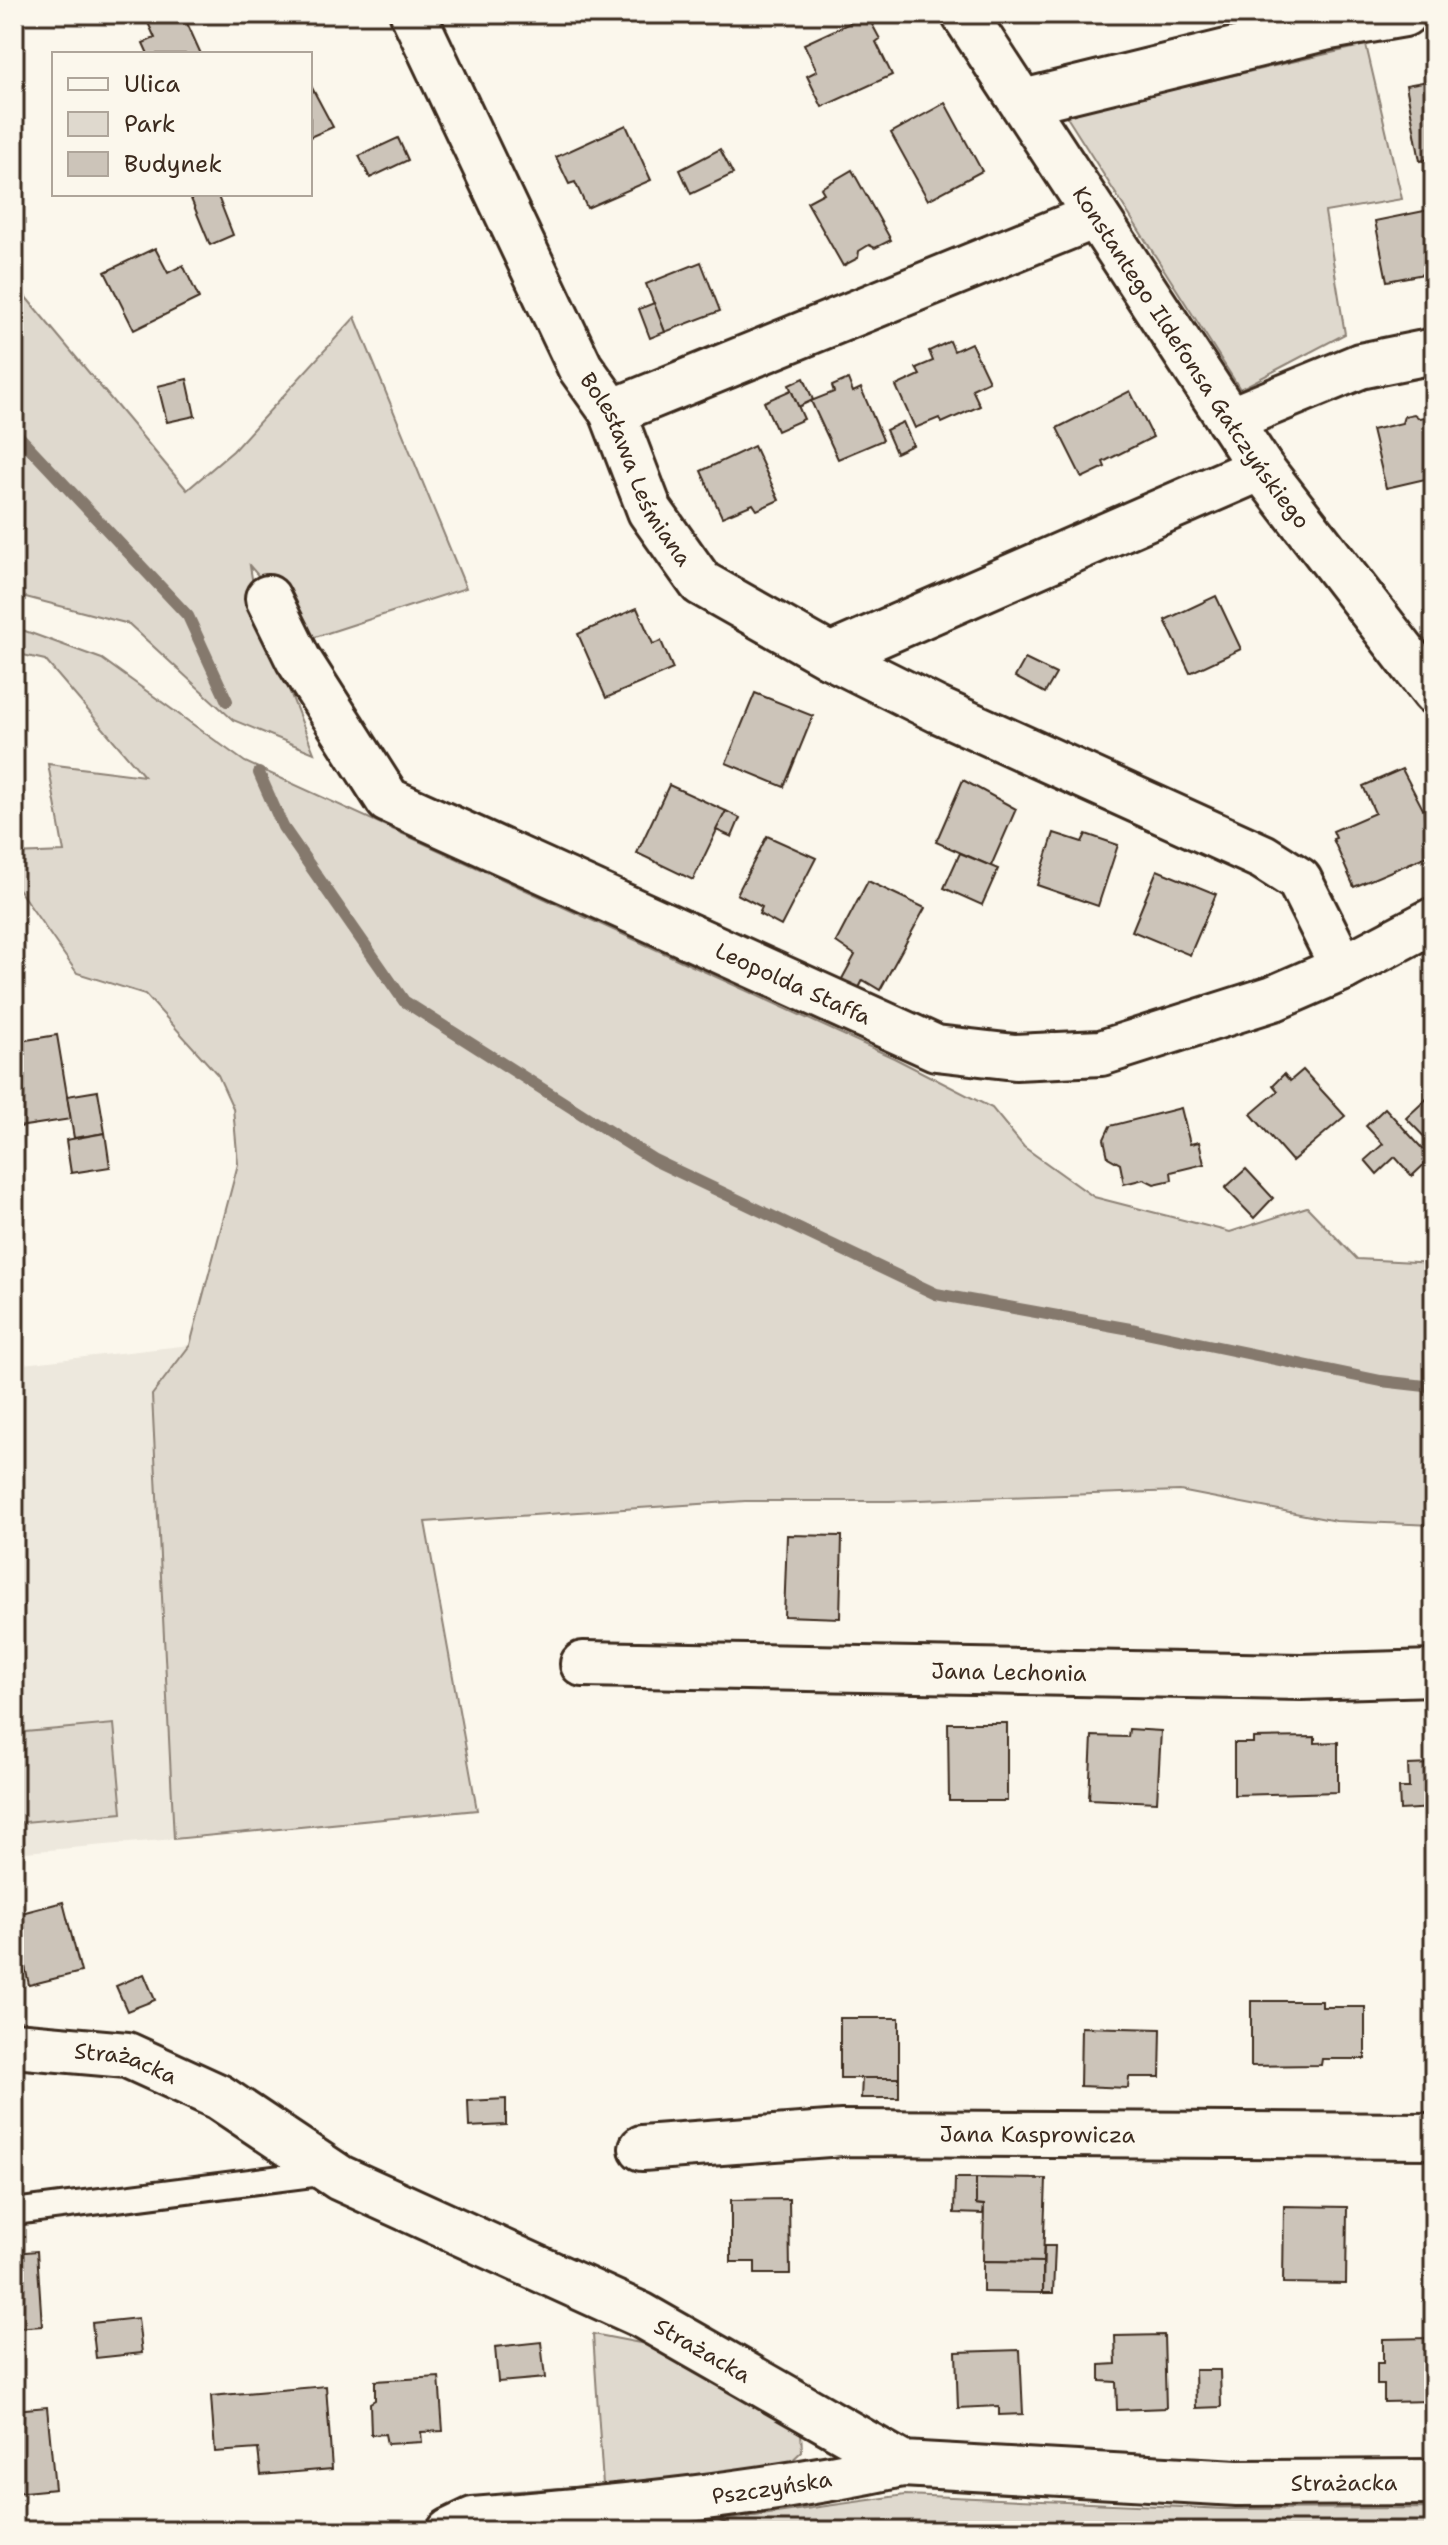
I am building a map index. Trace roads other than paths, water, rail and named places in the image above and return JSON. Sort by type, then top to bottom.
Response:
[{"type":"street","name":"Bolesława Leśmiana","points":[[413,14],[580,367],[612,412],[650,511],[701,583],[830,656],[938,710],[1263,857],[1299,880],[1343,968]]},
{"type":"street","name":"Konstantego Ildefonsa Gałczyńskiego","points":[[964,14],[1261,468],[1434,692]]},
{"type":"street","points":[[1023,102],[1329,27],[1404,14]]},
{"type":"street","points":[[612,412],[1095,216]]},
{"type":"street","points":[[1229,420],[1360,366],[1434,351]]},
{"type":"street","points":[[830,656],[1261,468]]},
{"type":"street","name":"Leopolda Staffa","points":[[268,598],[298,659],[388,800],[936,1048],[1015,1057],[1101,1053],[1274,998],[1343,968],[1434,920]]},
{"type":"street","name":"Jana Lechonia","points":[[583,1664],[1301,1677],[1434,1673]]},
{"type":"street","name":"Strażacka","points":[[14,2045],[127,2055],[219,2097],[330,2171],[641,2315],[902,2464],[1237,2483],[1434,2482]]},
{"type":"street","name":"Jana Kasprowicza","points":[[642,2148],[842,2133],[1434,2136]]},
{"type":"street","name":"Pszczyńska","points":[[450,2531],[473,2520],[681,2501],[812,2483],[902,2464]]},
{"type":"lane","points":[[14,2212],[330,2171]]},
{"type":"waterway","points":[[14,431],[188,616],[227,701]]},
{"type":"waterway","points":[[259,773],[283,827],[404,1001],[654,1160],[936,1294],[1136,1330],[1381,1381],[1434,1387]]}]
